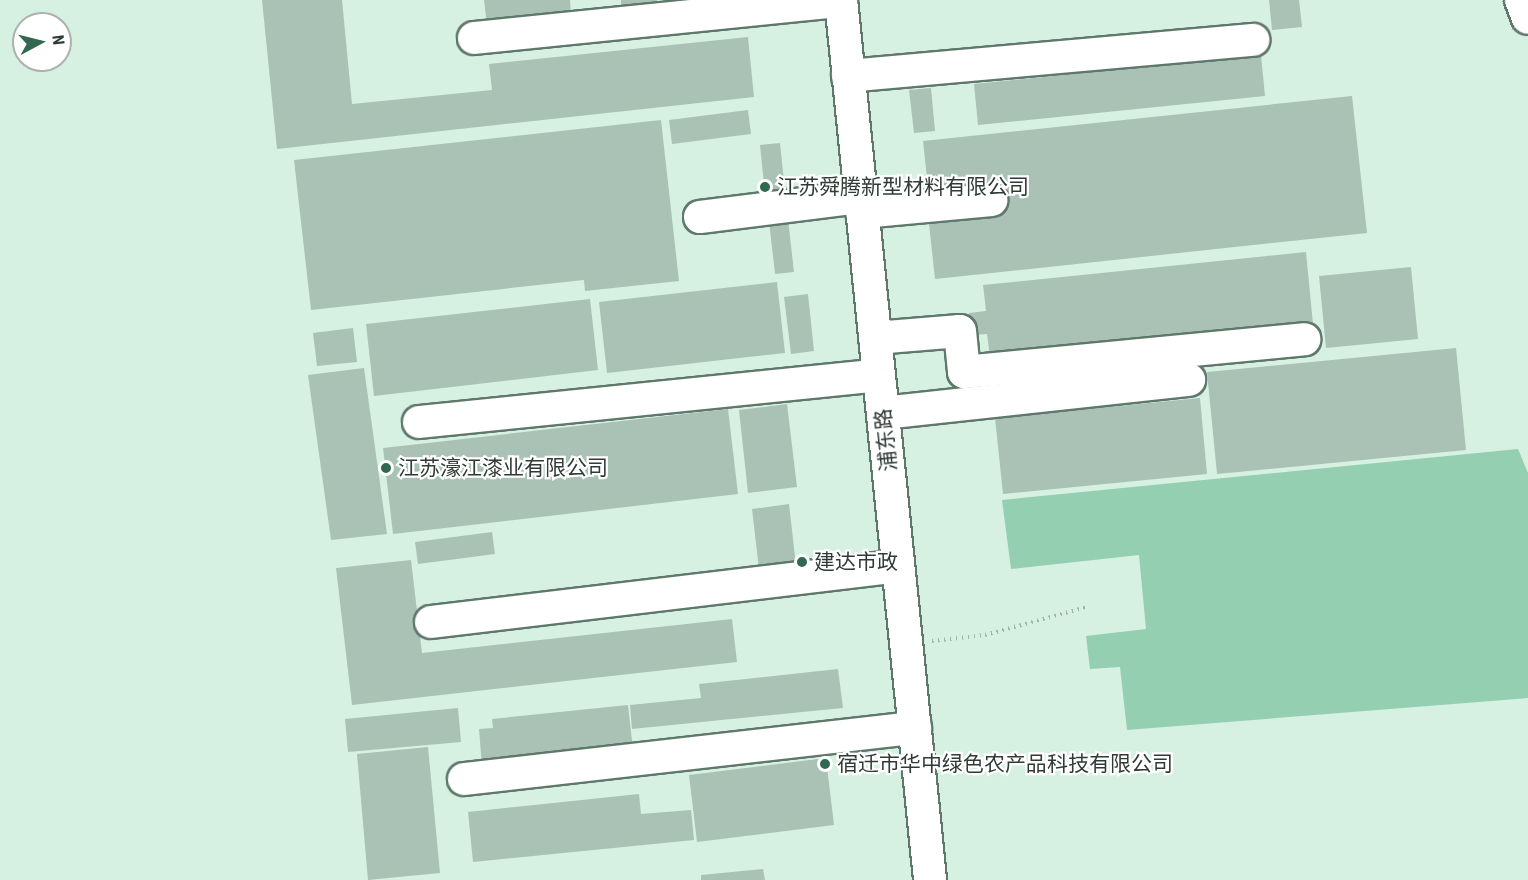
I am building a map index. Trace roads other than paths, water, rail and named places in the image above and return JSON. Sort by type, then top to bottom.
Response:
[{"type":"street","points":[[474,38],[841,0]]},
{"type":"street","name":"浦东路","points":[[841,0],[930,880]]},
{"type":"street","points":[[1521,0],[1528,18]]},
{"type":"street","points":[[848,76],[1253,40]]},
{"type":"street","points":[[699,217],[861,204],[992,200]]},
{"type":"street","points":[[875,339],[960,331],[964,372],[1304,339]]},
{"type":"street","points":[[419,422],[879,375]]},
{"type":"street","points":[[883,413],[1189,380]]},
{"type":"street","points":[[431,622],[898,566]]},
{"type":"street","points":[[464,779],[915,728]]},
{"type":"place","name":"江苏舜腾新型材料有限公司","points":[[765,187]]},
{"type":"place","name":"江苏濠江漆业有限公司","points":[[386,468]]},
{"type":"place","name":"建达市政","points":[[802,562]]},
{"type":"place","name":"宿迁市华中绿色农产品科技有限公司","points":[[825,764]]}]
